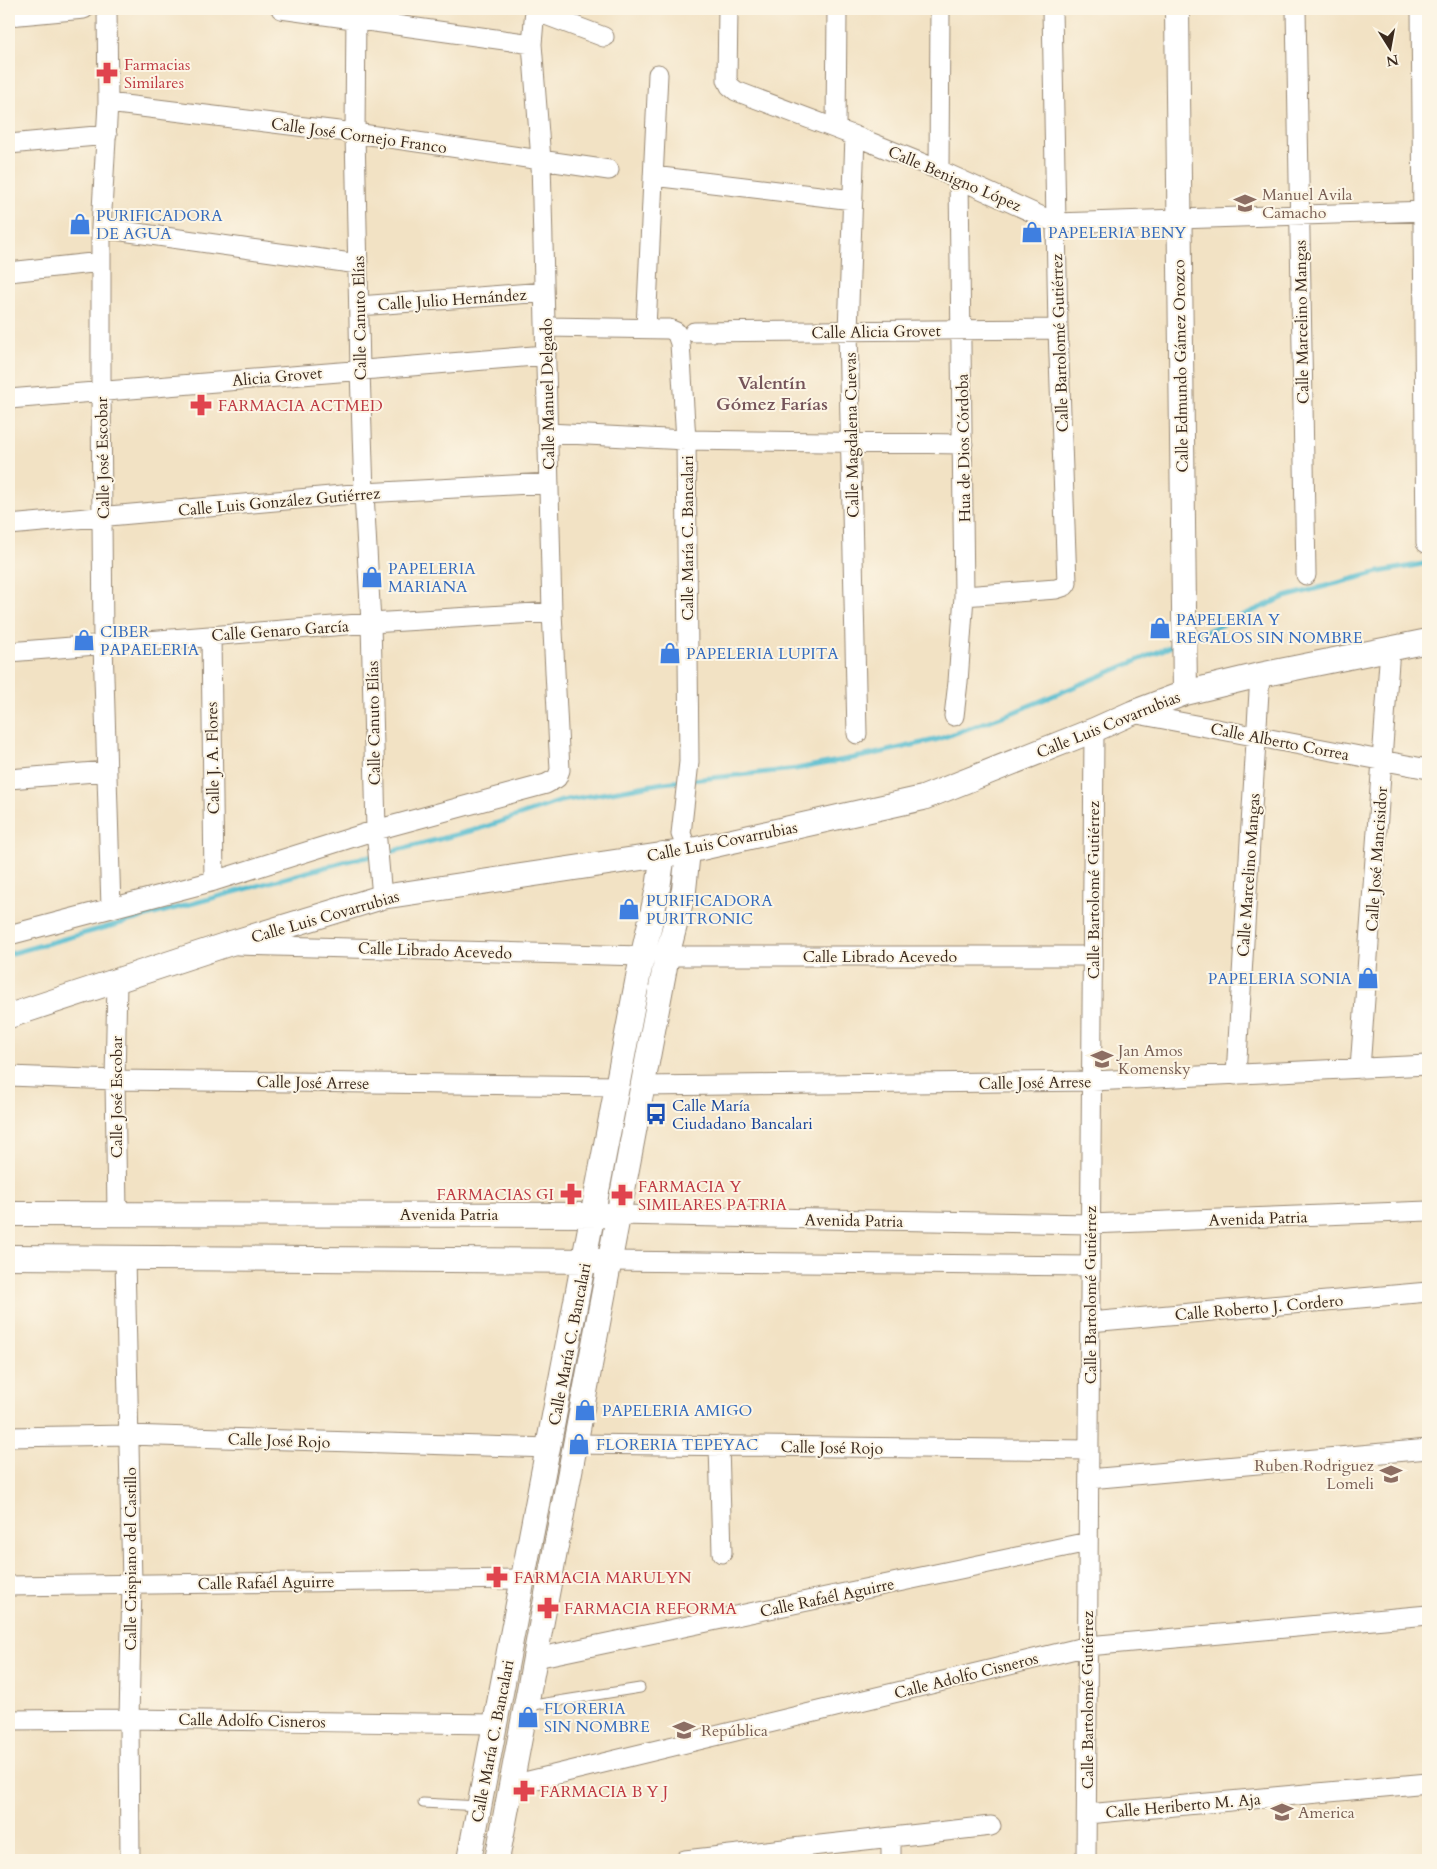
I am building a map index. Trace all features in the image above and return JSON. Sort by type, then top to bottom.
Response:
[{"type":"street","points":[[9,16],[84,9]]},
{"type":"street","name":"Calle José Escobar","points":[[107,9],[108,103],[101,228],[101,391],[103,644],[111,908]]},
{"type":"street","points":[[281,9],[356,14],[532,44]]},
{"type":"street","name":"Calle Benigno López","points":[[728,9],[726,73],[730,86],[743,94],[836,128],[939,170],[1056,223],[1426,211]]},
{"type":"street","points":[[836,128],[837,9]]},
{"type":"street","points":[[939,170],[940,9]]},
{"type":"street","name":"Calle Bartolomé Gutiérrez","points":[[964,596],[1056,589],[1065,586],[1067,579],[1058,329],[1052,9]]},
{"type":"street","name":"Calle Edmundo Gámez Orozco","points":[[1177,9],[1178,219],[1186,692]]},
{"type":"street","name":"Calle Marcelino Mangas","points":[[1296,9],[1306,575]]},
{"type":"street","points":[[1421,9],[1426,211],[1426,543]]},
{"type":"street","points":[[535,10],[604,37]]},
{"type":"street","name":"Calle Manuel Delgado","points":[[376,833],[546,784],[557,778],[560,770],[552,612],[541,160],[532,44],[535,10]]},
{"type":"street","name":"Calle Canuto Elías","points":[[356,14],[355,134],[360,370],[371,623],[376,833],[381,887]]},
{"type":"street","points":[[646,328],[658,74]]},
{"type":"street","name":"Calle José Cornejo Franco","points":[[108,103],[355,134],[609,170]]},
{"type":"street","points":[[9,144],[106,135]]},
{"type":"street","name":"Calle Magdalena Cuevas","points":[[855,136],[848,331],[857,734]]},
{"type":"street","points":[[653,176],[853,200]]},
{"type":"street","name":"Hua de Dios Córdoba","points":[[954,716],[964,596],[959,179]]},
{"type":"street","points":[[101,228],[358,264]]},
{"type":"street","points":[[9,272],[102,262]]},
{"type":"street","name":"Calle Julio Hernández","points":[[359,306],[544,292]]},
{"type":"street","name":"Calle Alicia Grovet","points":[[546,327],[646,328],[685,332],[1058,329]]},
{"type":"street","name":"Calle María C. Bancalari","points":[[497,1860],[667,956],[684,890],[684,835],[689,762],[686,440],[680,343],[685,332]]},
{"type":"street","name":"Alicia Grovet","points":[[9,399],[546,355]]},
{"type":"street","points":[[548,433],[686,440],[963,444]]},
{"type":"street","name":"Calle Luis González Gutiérrez","points":[[9,525],[364,493],[549,483]]},
{"type":"street","name":"Calle Genaro García","points":[[9,652],[371,623],[552,612]]},
{"type":"street","name":"Calle J. A. Flores","points":[[211,636],[214,881]]},
{"type":"street","name":"Calle Luis Covarrubias","points":[[9,1016],[228,944],[381,887],[663,854],[684,835],[923,798],[1094,730],[1132,712],[1186,692],[1428,641]]},
{"type":"street","name":"Calle José Mancisidor","points":[[1360,1069],[1390,648]]},
{"type":"street","name":"Calle Marcelino Mangas","points":[[1236,1074],[1260,675]]},
{"type":"street","name":"Calle Alberto Correa","points":[[1132,712],[1383,762],[1428,769]]},
{"type":"street","name":"Calle Bartolomé Gutiérrez","points":[[1086,1860],[1094,730]]},
{"type":"street","points":[[9,778],[106,771]]},
{"type":"street","points":[[9,935],[214,881],[376,833]]},
{"type":"street","name":"Calle María C. Bancalari","points":[[469,1860],[642,956],[658,888],[663,854]]},
{"type":"street","name":"Calle Librado Acevedo","points":[[228,944],[642,956]]},
{"type":"street","name":"Calle Librado Acevedo","points":[[667,956],[1092,956]]},
{"type":"street","name":"Calle José Escobar","points":[[116,981],[117,1213]]},
{"type":"street","name":"Calle José Arrese","points":[[642,1086],[1092,1081],[1428,1065]]},
{"type":"street","name":"Calle José Arrese","points":[[9,1076],[115,1080],[617,1086]]},
{"type":"street","name":"Avenida Patria","points":[[9,1214],[593,1214],[1090,1224],[1428,1212]]},
{"type":"street","points":[[9,1256],[1090,1266]]},
{"type":"street","name":"Calle Crispiano del Castillo","points":[[125,1258],[132,1583],[129,1719],[130,1860]]},
{"type":"street","name":"Calle Roberto J. Cordero","points":[[1090,1322],[1428,1292]]},
{"type":"street","name":"Calle José Rojo","points":[[9,1437],[128,1435],[549,1448]]},
{"type":"street","name":"Calle José Rojo","points":[[575,1444],[1089,1450]]},
{"type":"street","points":[[719,1445],[722,1553]]},
{"type":"street","points":[[1089,1479],[1428,1449]]},
{"type":"street","name":"Calle Rafaél Aguirre","points":[[536,1658],[1088,1542]]},
{"type":"street","name":"Calle Rafaél Aguirre","points":[[9,1586],[523,1579]]},
{"type":"street","name":"Calle Adolfo Cisneros","points":[[512,1785],[1088,1646],[1428,1615]]},
{"type":"street","name":"Calle Adolfo Cisneros","points":[[9,1720],[129,1719],[495,1724]]},
{"type":"street","name":"Calle Heriberto M. Aja","points":[[1087,1814],[1428,1783]]},
{"type":"street","points":[[685,1860],[991,1826]]},
{"type":"street","points":[[891,1838],[891,1860]]},
{"type":"lane","points":[[527,1706],[640,1688]]},
{"type":"lane","points":[[423,1803],[479,1806]]},
{"type":"waterway","points":[[1191,638],[1285,597],[1379,572],[1428,563]]},
{"type":"waterway","points":[[382,854],[482,828],[561,801],[663,783],[796,769],[939,739],[1014,712],[1179,643]]},
{"type":"waterway","points":[[9,954],[351,860],[373,856]]},
{"type":"place","name":"Farmacias Similares","points":[[107,73]]},
{"type":"place","name":"Manuel Avila Camacho","points":[[1245,203]]},
{"type":"place","name":"PURIFICADORA DE AGUA","points":[[80,224]]},
{"type":"place","name":"PAPELERIA BENY","points":[[1032,232]]},
{"type":"place","name":"FARMACIA ACTMED","points":[[201,405]]},
{"type":"place","name":"PAPELERIA MARIANA","points":[[372,577]]},
{"type":"place","name":"PAPELERIA Y REGALOS SIN NOMBRE","points":[[1160,628]]},
{"type":"place","name":"CIBER PAPAELERIA","points":[[84,640]]},
{"type":"place","name":"PAPELERIA LUPITA","points":[[670,653]]},
{"type":"place","name":"PURIFICADORA PURITRONIC","points":[[629,909]]},
{"type":"place","name":"PAPELERIA SONIA","points":[[1368,978]]},
{"type":"place","name":"Jan Amos Komensky","points":[[1102,1059]]},
{"type":"place","name":"Calle María Ciudadano Bancalari","points":[[656,1114]]},
{"type":"place","name":"FARMACIAS GI","points":[[571,1194]]},
{"type":"place","name":"FARMACIA Y SIMILARES PATRIA","points":[[622,1195]]},
{"type":"place","name":"PAPELERIA AMIGO","points":[[585,1410]]},
{"type":"place","name":"FLORERIA TEPEYAC","points":[[579,1444]]},
{"type":"place","name":"Ruben Rodriguez Lomeli","points":[[1391,1474]]},
{"type":"place","name":"FARMACIA MARULYN","points":[[497,1577]]},
{"type":"place","name":"FARMACIA REFORMA","points":[[548,1608]]},
{"type":"place","name":"FLORERIA SIN NOMBRE","points":[[528,1717]]},
{"type":"place","name":"República","points":[[684,1730]]},
{"type":"place","name":"FARMACIA B Y J","points":[[524,1791]]},
{"type":"place","name":"America","points":[[1282,1812]]},
{"type":"district","name":"Valentín Gómez Farías","points":[[772,393]]}]
